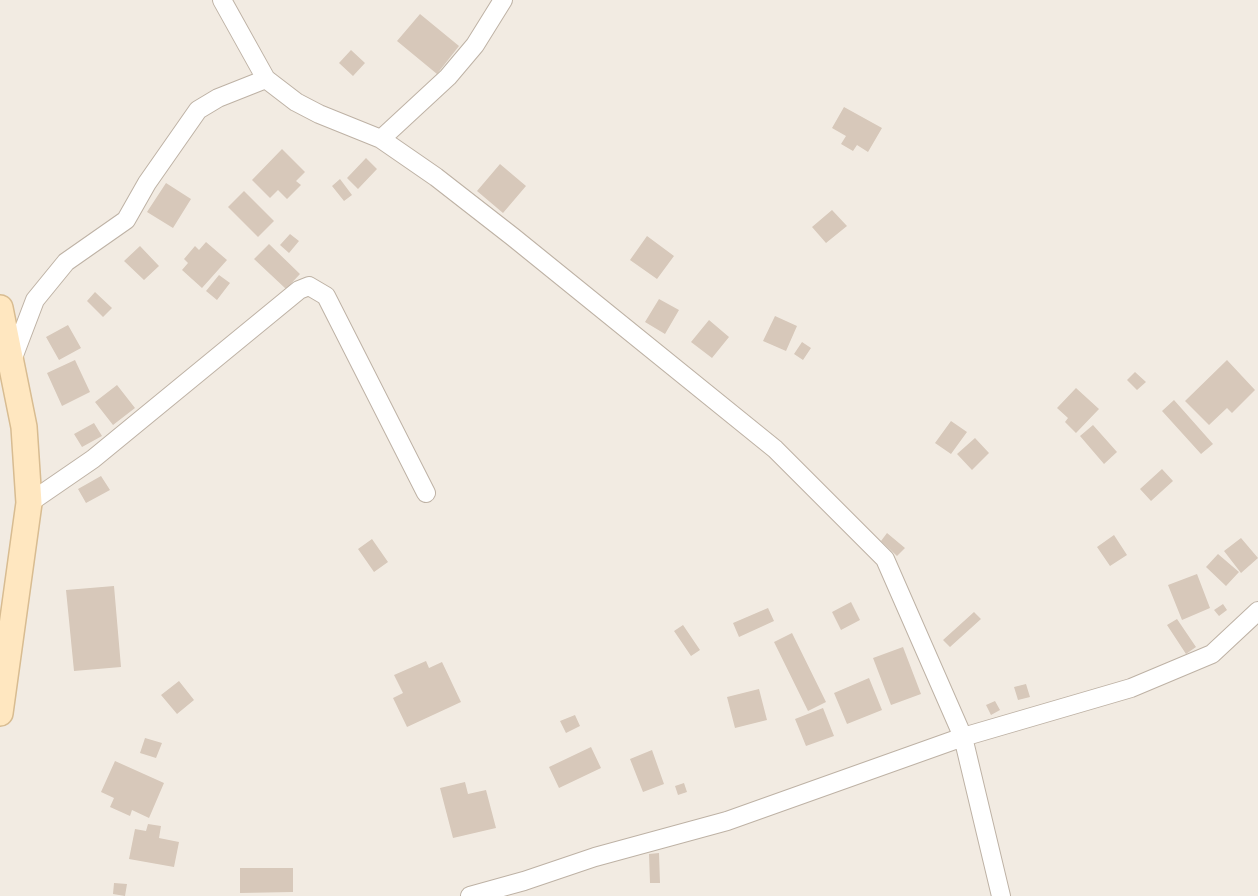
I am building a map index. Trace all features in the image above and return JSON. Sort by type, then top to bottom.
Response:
[{"type":"street","points":[[222,0],[266,79],[296,102],[319,114],[381,138],[513,237],[775,448],[885,559],[964,737],[1000,896]]},
{"type":"street","points":[[381,138],[448,77],[475,45],[503,0]]},
{"type":"street","points":[[11,364],[35,300],[66,262],[126,220],[146,183],[198,110],[218,98],[266,79]]},
{"type":"street","points":[[29,504],[93,459],[298,290],[309,286],[326,296],[426,493]]},
{"type":"street","points":[[0,308],[24,427],[29,504],[0,713]]},
{"type":"street","points":[[470,896],[524,881],[595,857],[727,821],[964,737],[1131,688],[1212,654],[1258,611]]},
{"type":"building","points":[[420,14],[459,46],[437,74],[397,41]]},
{"type":"building","points":[[351,50],[365,63],[353,76],[339,63]]},
{"type":"building","points":[[844,107],[882,128],[868,152],[857,145],[853,151],[841,144],[846,136],[832,128]]},
{"type":"building","points":[[282,149],[305,172],[296,181],[301,185],[287,199],[278,190],[270,198],[252,180]]},
{"type":"building","points":[[366,158],[377,169],[358,189],[347,178]]},
{"type":"building","points":[[500,164],[526,186],[503,213],[477,191]]},
{"type":"building","points":[[340,179],[352,195],[344,201],[332,186]]},
{"type":"building","points":[[166,183],[191,199],[173,228],[147,212]]},
{"type":"building","points":[[244,191],[274,221],[258,237],[228,207]]},
{"type":"building","points":[[832,210],[847,226],[826,243],[812,227]]},
{"type":"building","points":[[290,234],[299,241],[289,253],[280,245]]},
{"type":"building","points":[[647,236],[674,256],[657,279],[630,260]]},
{"type":"building","points":[[206,242],[227,260],[202,288],[182,270],[188,263],[184,259],[195,246],[199,250]]},
{"type":"building","points":[[269,244],[300,274],[286,289],[254,259]]},
{"type":"building","points":[[140,246],[159,266],[144,280],[124,261]]},
{"type":"building","points":[[219,275],[230,283],[217,300],[206,291]]},
{"type":"building","points":[[95,292],[112,308],[103,317],[87,301]]},
{"type":"building","points":[[659,299],[679,310],[665,334],[645,322]]},
{"type":"building","points":[[775,316],[797,326],[786,351],[763,341]]},
{"type":"building","points":[[709,320],[729,337],[712,358],[691,342]]},
{"type":"building","points":[[68,325],[81,348],[59,360],[46,337]]},
{"type":"building","points":[[802,342],[811,348],[803,360],[794,354]]},
{"type":"building","points":[[75,360],[90,392],[62,406],[47,373]]},
{"type":"building","points":[[1227,360],[1255,390],[1232,413],[1227,408],[1209,425],[1185,401]]},
{"type":"building","points":[[1135,372],[1146,382],[1137,390],[1127,380]]},
{"type":"building","points":[[117,385],[135,408],[113,425],[95,402]]},
{"type":"building","points":[[1076,388],[1099,409],[1076,433],[1065,422],[1068,418],[1057,408]]},
{"type":"building","points":[[1174,400],[1213,444],[1201,454],[1162,411]]},
{"type":"building","points":[[951,421],[967,432],[951,454],[935,443]]},
{"type":"building","points":[[94,423],[102,436],[82,447],[74,434]]},
{"type":"building","points":[[1093,425],[1117,452],[1104,464],[1080,436]]},
{"type":"building","points":[[975,438],[989,453],[972,470],[957,454]]},
{"type":"building","points":[[1162,469],[1173,481],[1151,501],[1140,489]]},
{"type":"building","points":[[101,476],[110,490],[86,503],[78,489]]},
{"type":"building","points":[[887,533],[905,548],[897,556],[881,541]]},
{"type":"building","points":[[1114,535],[1127,555],[1110,566],[1097,547]]},
{"type":"building","points":[[1241,538],[1258,558],[1241,573],[1224,551]]},
{"type":"building","points":[[372,539],[388,562],[374,572],[358,549]]},
{"type":"building","points":[[1218,554],[1239,572],[1226,586],[1206,567]]},
{"type":"building","points":[[1197,574],[1210,608],[1182,620],[1168,585]]},
{"type":"building","points":[[114,586],[121,667],[74,671],[66,590]]},
{"type":"building","points":[[851,602],[860,620],[841,630],[832,612]]},
{"type":"building","points":[[1223,604],[1227,610],[1219,616],[1214,610]]},
{"type":"building","points":[[768,608],[774,621],[739,637],[733,623]]},
{"type":"building","points":[[974,612],[981,619],[950,647],[943,640]]},
{"type":"building","points":[[1177,619],[1196,647],[1186,654],[1167,625]]},
{"type":"building","points":[[683,625],[700,650],[691,656],[674,631]]},
{"type":"building","points":[[792,633],[826,702],[808,711],[774,642]]},
{"type":"building","points":[[903,647],[921,694],[891,705],[873,658]]},
{"type":"building","points":[[426,661],[429,668],[442,662],[461,702],[407,727],[393,698],[403,693],[394,675]]},
{"type":"building","points":[[869,678],[882,710],[847,724],[834,693]]},
{"type":"building","points":[[179,681],[194,700],[177,714],[161,695]]},
{"type":"building","points":[[1026,684],[1030,697],[1018,700],[1014,687]]},
{"type":"building","points":[[759,689],[767,720],[735,728],[727,697]]},
{"type":"building","points":[[995,701],[1000,710],[991,715],[986,705]]},
{"type":"building","points":[[823,708],[834,736],[806,746],[795,719]]},
{"type":"building","points":[[575,715],[580,726],[566,733],[560,721]]},
{"type":"building","points":[[145,738],[162,743],[156,758],[140,753]]},
{"type":"building","points":[[591,747],[601,768],[559,788],[549,767]]},
{"type":"building","points":[[652,750],[664,784],[643,792],[630,759]]},
{"type":"building","points":[[115,761],[164,783],[149,818],[132,810],[130,816],[110,807],[114,798],[101,792]]},
{"type":"building","points":[[465,782],[468,794],[486,790],[496,828],[453,838],[440,788]]},
{"type":"building","points":[[684,783],[687,792],[678,795],[675,786]]},
{"type":"building","points":[[148,824],[161,826],[159,838],[179,842],[174,867],[129,859],[135,829],[146,831]]},
{"type":"building","points":[[659,853],[660,883],[650,883],[649,854]]},
{"type":"building","points":[[240,868],[293,868],[293,892],[240,893]]},
{"type":"building","points":[[114,883],[127,884],[125,896],[113,894]]}]
